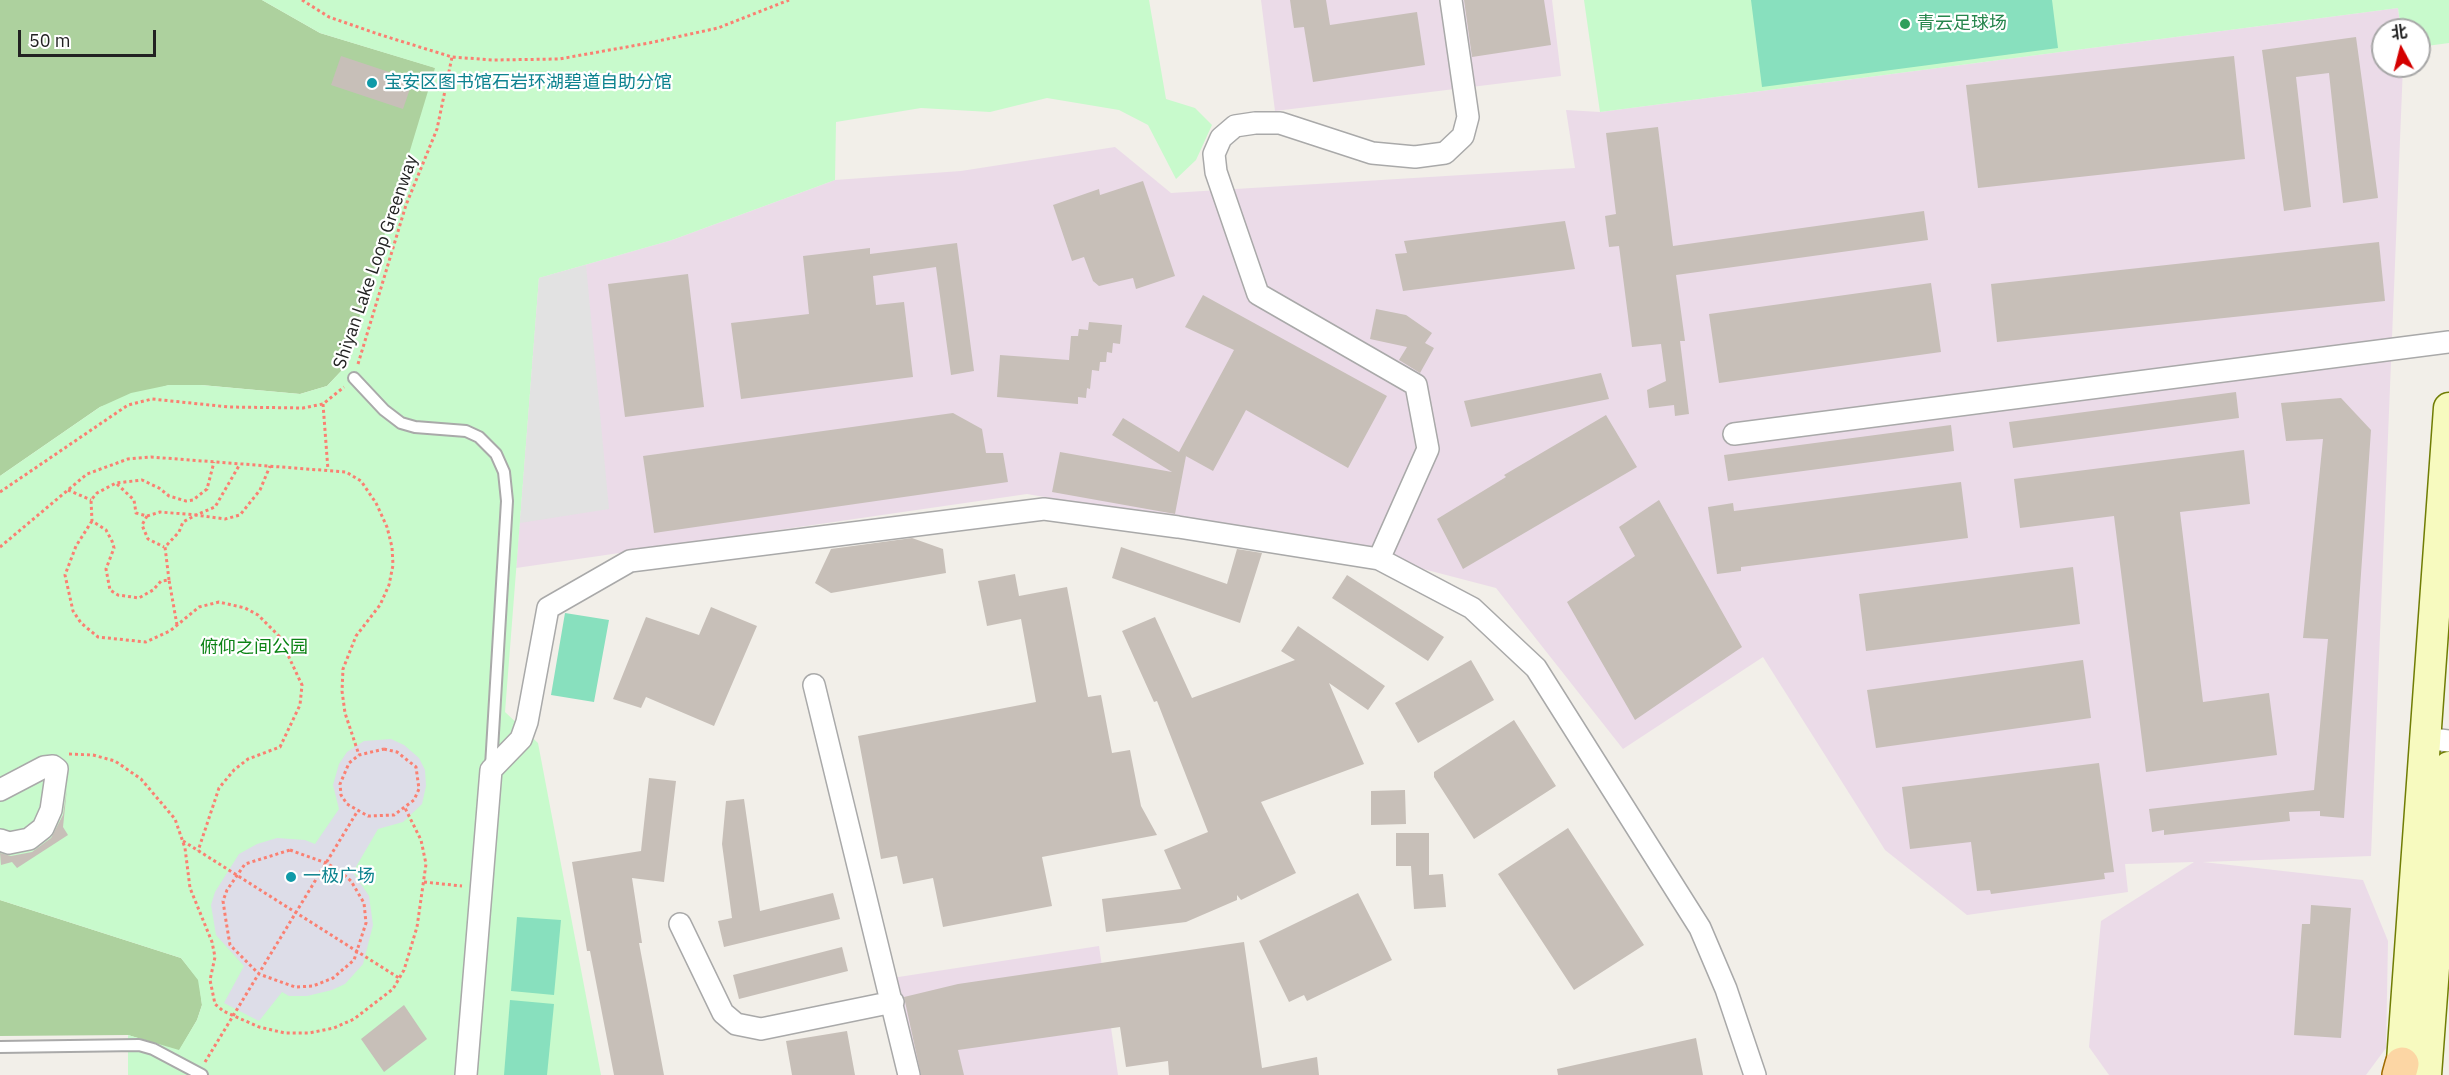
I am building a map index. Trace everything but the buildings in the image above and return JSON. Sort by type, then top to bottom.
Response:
[{"type":"street","points":[[1379,559],[1428,449],[1416,385],[1258,294],[1216,172],[1214,154],[1221,138],[1235,126],[1255,123],[1280,123],[1372,153],[1415,157],[1445,153],[1463,136],[1468,117],[1451,0]]},
{"type":"street","points":[[1734,434],[2449,342]]},
{"type":"street","points":[[2407,1072],[2437,739],[2449,408]]},
{"type":"street","points":[[466,1075],[491,770],[521,739],[527,722],[548,608],[630,561],[1044,509],[1178,526],[1379,559],[1472,608],[1536,668],[1700,928],[1726,989],[1755,1075]]},
{"type":"street","points":[[814,685],[909,1075]]},
{"type":"street","points":[[0,790],[44,767],[53,766],[57,769],[51,810],[43,828],[29,839],[9,843],[0,840]]},
{"type":"street","points":[[2407,1072],[2449,767]]},
{"type":"street","points":[[680,924],[723,1013],[736,1024],[761,1029],[893,1002]]},
{"type":"lane","points":[[354,378],[384,410],[401,423],[415,427],[466,431],[479,436],[496,454],[504,472],[507,501],[491,770]]},
{"type":"lane","points":[[0,1047],[139,1045],[153,1049],[200,1074]]},
{"type":"path","points":[[302,0],[329,16],[452,57],[559,59],[718,28],[789,0]]},
{"type":"path","name":"Shiyan Lake Loop Greenway","points":[[323,404],[354,378],[406,205],[437,129],[452,57]]},
{"type":"path","points":[[0,492],[128,405],[152,399],[230,407],[284,409],[323,404],[328,470]]},
{"type":"path","points":[[0,547],[87,474],[128,459],[151,457],[346,472],[361,481],[387,526],[393,565],[389,585],[380,605],[356,636],[344,669],[342,691],[345,713],[359,755]]},
{"type":"path","points":[[198,852],[219,788],[234,770],[248,759],[280,747],[300,705],[302,685],[279,636],[258,615],[245,608],[219,602],[199,607],[177,625],[146,642],[98,637],[81,623],[73,611],[65,575],[76,546],[92,521],[91,500],[97,493],[116,483],[142,480],[174,499],[193,500],[207,489],[214,462]]},
{"type":"path","points":[[177,625],[165,547],[179,532],[183,522],[215,507],[240,464]]},
{"type":"path","points":[[116,483],[134,500],[136,513],[147,516],[160,512],[225,519],[240,515],[255,497],[270,466]]},
{"type":"path","points":[[68,490],[91,500]]},
{"type":"path","points":[[147,516],[142,525],[148,539],[165,547]]},
{"type":"path","points":[[92,521],[106,530],[112,541],[114,549],[106,569],[110,590],[118,595],[139,598],[153,590],[161,581],[169,580]]},
{"type":"path","points":[[384,749],[397,752],[416,767],[419,789],[405,808],[381,817],[357,812],[341,795],[340,784],[349,763],[359,755],[384,749]]},
{"type":"path","points":[[65,754],[93,755],[115,761],[141,779],[175,819],[182,841],[190,888],[212,942],[215,957],[211,992],[215,1004],[233,1016],[259,1027],[285,1033],[309,1033],[334,1028],[354,1019],[393,989],[399,978],[411,951],[423,882],[424,852],[405,808]]},
{"type":"path","points":[[200,1074],[357,812]]},
{"type":"path","points":[[182,841],[399,978]]},
{"type":"path","points":[[290,850],[326,862],[351,881],[364,903],[366,923],[358,953],[333,978],[312,986],[295,987],[259,974],[230,945],[223,901],[236,875],[245,864],[290,850]]},
{"type":"path","points":[[423,882],[482,889]]},
{"type":"shaded area","points":[[1261,0],[1552,0],[1561,76],[1275,111]]},
{"type":"shaded area","points":[[2398,8],[2399,18],[2371,18],[2371,78],[2403,78],[2371,856],[2203,862],[2363,880],[2388,941],[2386,1048],[2366,1075],[2109,1075],[2089,1047],[2101,921],[2194,862],[2125,864],[2128,892],[1967,915],[1885,850],[1763,657],[1623,749],[1496,588],[1339,547],[1027,494],[516,568],[539,278],[672,240],[835,180],[961,171],[1115,147],[1171,193],[1575,168],[1566,110],[1600,112]]},
{"type":"shaded area","points":[[586,265],[609,509],[520,523],[539,278]]},
{"type":"shaded area","name":"一极广场","points":[[391,739],[404,745],[419,758],[425,770],[426,786],[422,804],[403,822],[378,829],[353,872],[369,896],[373,925],[363,964],[345,984],[332,990],[307,996],[289,996],[282,992],[259,1021],[224,1003],[244,966],[216,935],[211,905],[215,892],[239,854],[257,844],[277,838],[305,840],[315,844],[339,809],[333,785],[339,764],[347,752],[364,741]]},
{"type":"shaded area","points":[[1099,946],[1118,1075],[914,1075],[892,978]]},
{"type":"green space","points":[[0,0],[262,0],[320,33],[436,68],[344,368],[327,386],[300,394],[201,385],[169,385],[100,407],[0,476]]},
{"type":"green space","name":"俯仰之间公园","points":[[262,0],[1149,0],[1166,99],[1195,108],[1212,125],[1196,160],[1176,179],[1148,125],[1119,110],[1047,98],[990,112],[921,108],[836,122],[835,180],[672,240],[539,278],[505,712],[538,743],[601,1075],[128,1075],[128,1035],[179,1050],[197,1020],[202,1005],[198,980],[181,958],[0,900],[0,476],[100,407],[131,393],[169,385],[201,385],[300,394],[327,386],[344,368],[435,68],[320,33]]},
{"type":"green space","points":[[1584,0],[2449,0],[2449,43],[2431,45],[2431,18],[2399,18],[2398,8],[1600,112]]},
{"type":"green space","name":"青云足球场","points":[[1751,0],[2052,0],[2058,48],[1762,87]]},
{"type":"green space","points":[[565,613],[609,620],[594,702],[551,695]]},
{"type":"green space","points":[[0,900],[181,958],[199,980],[202,1005],[197,1020],[179,1051],[128,1035],[0,1036]]},
{"type":"green space","points":[[517,917],[561,920],[554,995],[511,991]]},
{"type":"green space","points":[[510,1000],[554,1004],[547,1075],[504,1075]]},
{"type":"place","name":"青云足球场","points":[[1905,24]]},
{"type":"place","name":"宝安区图书馆石岩环湖碧道自助分馆","points":[[372,83]]},
{"type":"place","name":"一极广场","points":[[291,877]]}]
